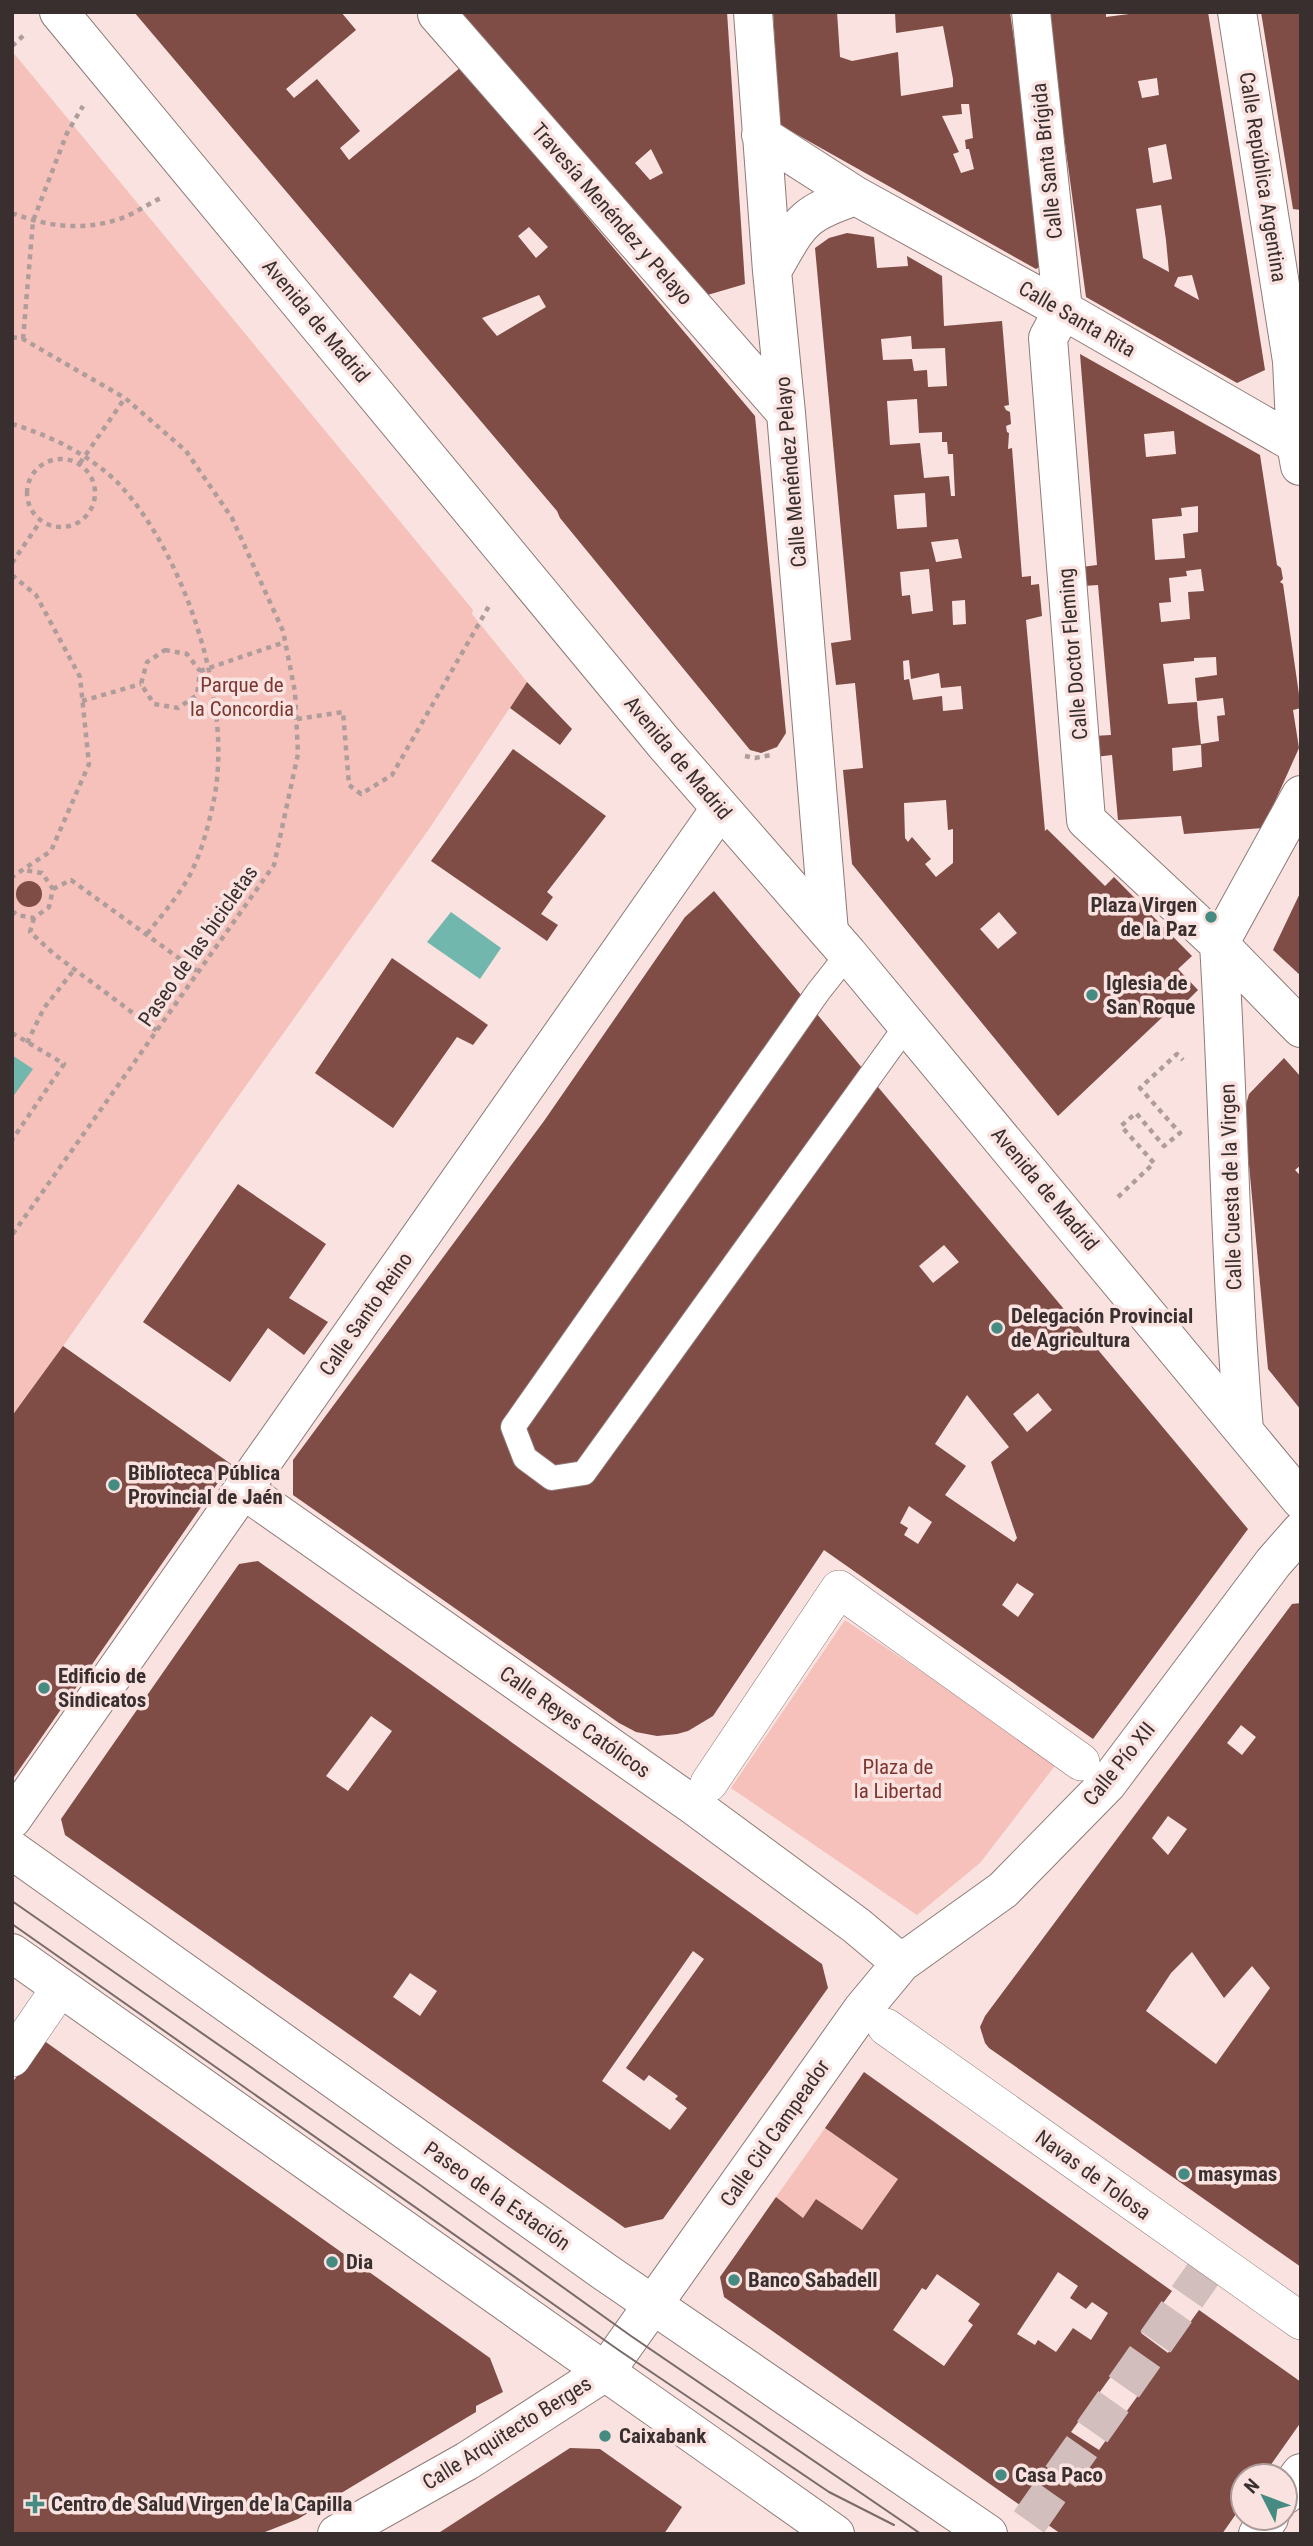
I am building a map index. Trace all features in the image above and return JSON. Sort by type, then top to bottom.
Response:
[{"type":"street","name":"Avenida de Madrid","points":[[59,12],[720,809],[839,943],[1301,1500]]},
{"type":"street","name":"Calle Menéndez Pelayo","points":[[753,12],[772,271],[839,943]]},
{"type":"street","name":"Calle Santa Brígida","points":[[1031,12],[1063,310]]},
{"type":"street","name":"Calle República Argentina","points":[[1237,12],[1297,352],[1298,456]]},
{"type":"street","name":"Travesía Menéndez y Pelayo","points":[[437,14],[786,413]]},
{"type":"street","name":"Calle Santa Rita","points":[[761,135],[856,196],[1063,310],[1298,456]]},
{"type":"street","points":[[772,271],[799,225],[821,207],[856,196]]},
{"type":"street","name":"Calle Doctor Fleming","points":[[1063,310],[1048,338],[1086,820],[1219,944],[1301,1028]]},
{"type":"street","points":[[1219,944],[1301,795]]},
{"type":"street","name":"Calle Santo Reino","points":[[12,1819],[720,809]]},
{"type":"street","name":"Calle Cuesta de la Virgen","points":[[1219,944],[1237,1347],[1244,1430]]},
{"type":"street","name":"Calle Reyes Católicos","points":[[244,1490],[693,1805],[857,1926],[901,1963]]},
{"type":"street","name":"Calle Pío XII","points":[[901,1963],[1003,1890],[1107,1784],[1273,1563],[1301,1531]]},
{"type":"street","points":[[709,1783],[839,1589],[1081,1762]]},
{"type":"street","name":"Paseo de la Estación","points":[[12,1850],[653,2305],[988,2534]]},
{"type":"street","points":[[12,1953],[835,2534]]},
{"type":"street","name":"Calle Cid Campeador","points":[[653,2305],[862,2010],[901,1963]]},
{"type":"street","points":[[12,2058],[60,1987]]},
{"type":"street","name":"Navas de Tolosa","points":[[886,2027],[1301,2321]]},
{"type":"street","name":"Calle Arquitecto Berges","points":[[337,2534],[467,2461],[605,2372],[653,2305]]},
{"type":"lane","points":[[839,943],[818,992],[513,1427],[525,1458],[552,1478],[584,1473],[907,1025]]},
{"type":"path","points":[[12,46],[27,32]]},
{"type":"path","points":[[23,339],[33,221],[67,133],[85,103]]},
{"type":"path","points":[[12,213],[33,221],[74,226],[116,220],[162,198]]},
{"type":"path","name":"Paseo de las bicicletas","points":[[12,337],[23,339],[125,398],[186,451],[232,518],[278,619],[285,642],[295,692],[298,754],[274,865],[12,1236]]},
{"type":"path","points":[[80,463],[125,398]]},
{"type":"path","points":[[12,424],[34,431],[84,457],[116,481],[142,511],[166,551],[210,667],[219,758],[213,802],[202,843],[183,886],[146,935]]},
{"type":"path","points":[[59,458],[80,463],[94,481],[95,503],[83,521],[62,529],[40,522],[27,505],[27,484],[39,465],[59,458]]},
{"type":"path","points":[[12,564],[40,522]]},
{"type":"path","points":[[12,575],[36,595],[80,677],[89,764],[51,851],[12,877]]},
{"type":"path","points":[[296,719],[343,712],[349,785],[361,794],[392,775],[489,606]]},
{"type":"path","points":[[200,671],[285,642]]},
{"type":"path","points":[[165,650],[187,654],[200,671],[197,695],[178,708],[153,704],[141,684],[147,662],[165,650]]},
{"type":"path","points":[[82,701],[141,684]]},
{"type":"path","points":[[23,870],[42,873],[53,889],[49,907],[34,918],[30,932],[74,970],[157,1031]]},
{"type":"path","points":[[53,889],[71,880],[198,972]]},
{"type":"path","points":[[12,911],[17,915],[34,918]]},
{"type":"path","points":[[27,1043],[44,1008],[74,970]]},
{"type":"path","points":[[12,1033],[64,1064],[12,1140]]},
{"type":"path","points":[[1118,1197],[1154,1163],[1121,1126],[1136,1113],[1164,1146],[1180,1133],[1140,1088],[1177,1054]]},
{"type":"green space","name":"Parque de la Concordia","points":[[12,51],[473,610],[472,614],[527,682],[429,829],[12,1419]]},
{"type":"green space","name":"Plaza de la Libertad","points":[[845,1620],[1057,1763],[980,1863],[917,1915],[731,1788]]},
{"type":"green space","points":[[825,2128],[898,2179],[862,2230],[816,2199],[803,2218],[776,2197]]},
{"type":"water","points":[[451,912],[501,948],[480,979],[427,942]]},
{"type":"water","points":[[12,1055],[33,1069],[12,1098]]},
{"type":"building","points":[[134,12],[341,12],[356,30],[286,89],[294,98],[317,79],[360,131],[340,148],[349,160],[461,67],[755,416],[786,733],[777,747],[761,753],[750,750],[557,511]],"holes":[[[529,227],[548,247],[536,258],[518,236]],[[539,295],[546,307],[497,336],[482,318]]]},
{"type":"building","points":[[460,12],[727,12],[745,284],[704,296]],"holes":[[[651,149],[663,173],[650,180],[635,163]]]},
{"type":"building","points":[[773,12],[837,12],[840,57],[852,61],[898,52],[901,96],[953,87],[953,79],[943,26],[896,33],[895,12],[1010,12],[1046,263],[1036,269],[780,125]],"holes":[[[961,104],[969,104],[973,138],[965,140],[974,169],[961,173],[953,154],[959,152],[942,116],[962,114]]]},
{"type":"building","points":[[1047,12],[1106,12],[1106,17],[1129,14],[1128,12],[1208,12],[1265,370],[1237,383],[1086,297]],"holes":[[[1157,78],[1159,95],[1142,98],[1138,81]],[[1166,144],[1172,179],[1153,183],[1148,148]],[[1161,205],[1169,272],[1143,258],[1136,209]],[[1192,275],[1199,300],[1174,286],[1178,277]]]},
{"type":"building","points":[[1261,12],[1301,12],[1301,210],[1293,209]]},
{"type":"building","points":[[847,233],[874,237],[877,268],[908,266],[907,256],[942,276],[944,326],[1002,321],[1009,405],[1004,406],[1010,412],[1011,424],[1006,426],[1009,433],[1008,449],[1012,448],[1022,577],[1031,576],[1031,585],[1039,584],[1042,616],[1026,620],[1045,831],[1047,829],[1105,886],[1114,877],[1192,956],[1178,969],[1198,990],[1175,1013],[1171,1009],[1058,1116],[852,864],[843,770],[863,768],[855,683],[836,685],[831,643],[851,640],[815,248],[829,238]],"holes":[[[911,336],[912,349],[945,348],[947,386],[928,387],[927,370],[914,371],[912,359],[883,360],[881,339]],[[917,399],[919,433],[942,432],[942,442],[947,442],[948,454],[953,454],[955,496],[951,496],[949,476],[924,478],[920,443],[890,445],[887,401]],[[925,493],[927,527],[897,529],[894,495]],[[958,539],[962,558],[936,562],[931,542]],[[929,569],[933,611],[912,614],[910,595],[902,596],[900,572]],[[965,600],[966,624],[953,625],[952,601]],[[909,660],[911,679],[939,673],[941,688],[961,686],[963,709],[943,711],[942,696],[913,700],[909,679],[904,680],[903,661]],[[946,800],[948,830],[953,829],[953,863],[936,877],[925,864],[931,859],[912,837],[908,842],[905,838],[904,803]],[[999,912],[1017,933],[998,949],[980,929]]]},
{"type":"building","points":[[1080,354],[1260,455],[1277,565],[1281,568],[1283,579],[1280,582],[1283,584],[1301,708],[1293,710],[1299,748],[1263,828],[1184,834],[1181,816],[1118,820],[1112,755],[1095,757],[1093,736],[1111,735],[1098,585],[1083,586],[1082,567],[1097,565]],"holes":[[[1174,431],[1176,454],[1146,457],[1144,434]],[[1198,506],[1198,532],[1183,534],[1185,558],[1155,560],[1152,519],[1182,516],[1181,508]],[[1201,569],[1204,591],[1188,592],[1190,619],[1161,622],[1159,603],[1171,602],[1169,578],[1187,576],[1186,571]],[[1216,657],[1217,675],[1195,678],[1197,701],[1223,698],[1225,715],[1217,716],[1219,741],[1201,744],[1202,767],[1173,771],[1172,748],[1201,745],[1197,702],[1168,704],[1163,664],[1194,661],[1194,658]]]},
{"type":"building","points":[[527,682],[572,729],[560,745],[510,708]]},
{"type":"building","points":[[513,749],[606,816],[547,892],[553,897],[541,914],[558,925],[547,941],[431,861]]},
{"type":"building","points":[[29,881],[38,885],[42,894],[38,903],[29,907],[20,903],[16,894],[20,885]]},
{"type":"building","points":[[714,891],[1248,1529],[1093,1739],[824,1550],[713,1716],[688,1731],[677,1734],[657,1736],[636,1732],[619,1723],[293,1495],[293,1460],[544,1121],[685,917]],"holes":[[[944,1245],[959,1262],[933,1283],[919,1266]],[[1038,1393],[1052,1410],[1027,1432],[1013,1414]],[[967,1395],[1009,1447],[991,1462],[1017,1538],[1014,1542],[945,1495],[966,1466],[935,1444]],[[909,1506],[932,1522],[918,1544],[904,1535],[908,1528],[900,1523]],[[1017,1583],[1034,1594],[1018,1617],[1002,1605]]]},
{"type":"building","points":[[1301,891],[1301,976],[1273,950]]},
{"type":"building","points":[[392,958],[488,1025],[473,1045],[457,1037],[393,1128],[315,1073]]},
{"type":"building","points":[[1284,1058],[1301,1077],[1301,1165],[1295,1170],[1301,1176],[1301,1410],[1268,1369],[1244,1111],[1249,1094]]},
{"type":"building","points":[[238,1184],[326,1244],[289,1298],[328,1322],[304,1355],[268,1328],[230,1382],[143,1322]]},
{"type":"building","name":"Biblioteca Pública Provincial de Jaén","points":[[63,1346],[231,1464],[12,1780],[12,1416]]},
{"type":"building","points":[[258,1561],[822,1964],[828,1988],[663,2219],[625,2228],[65,1835],[61,1819],[239,1564]],"holes":[[[371,1716],[392,1731],[348,1791],[326,1776]],[[693,1951],[704,1959],[626,2068],[644,2081],[649,2075],[678,2096],[675,2099],[687,2108],[670,2130],[602,2081]],[[410,1973],[437,1991],[420,2016],[393,1997]]]},
{"type":"building","points":[[1301,1603],[1301,2267],[989,2048],[980,2027],[985,2016],[1292,1604]],"holes":[[[1241,1725],[1256,1737],[1242,1755],[1227,1743]],[[1168,1816],[1187,1829],[1168,1855],[1152,1838]],[[1192,1952],[1224,1998],[1252,1966],[1270,1988],[1216,2064],[1146,2011],[1171,1973]]]},
{"type":"building","points":[[43,2040],[490,2358],[503,2392],[476,2406],[476,2412],[298,2519],[260,2534],[12,2534],[12,2083]]},
{"type":"building","points":[[864,2072],[1172,2291],[1141,2333],[1168,2353],[1199,2310],[1301,2382],[1301,2422],[1273,2462],[1229,2462],[1229,2524],[1222,2534],[1061,2534],[724,2297],[720,2277],[776,2197],[803,2218],[816,2199],[862,2230],[898,2179],[825,2128]],"holes":[[[1058,2272],[1078,2286],[1070,2298],[1086,2309],[1092,2302],[1108,2313],[1091,2340],[1073,2328],[1056,2352],[1038,2340],[1035,2345],[1017,2334]],[[937,2274],[980,2304],[968,2321],[973,2325],[944,2366],[893,2330],[922,2288],[926,2290]],[[1117,2368],[1144,2387],[1099,2450],[1071,2432]]]},
{"type":"building","points":[[570,2448],[600,2449],[682,2507],[664,2534],[437,2534]]},
{"type":"tunnel","points":[[1029,2522],[1213,2260]]},
{"type":"tram line","points":[[12,1901],[420,2185],[631,2336],[921,2534]]},
{"type":"tram line","points":[[12,1924],[620,2351],[829,2492],[894,2525]]},
{"type":"place","name":"Plaza Virgen de la Paz","points":[[1211,917]]},
{"type":"place","name":"Iglesia de San Roque","points":[[1092,995]]},
{"type":"place","name":"Delegación Provincial de Agricultura","points":[[997,1328]]},
{"type":"place","name":"Biblioteca Pública Provincial de Jaén","points":[[114,1485]]},
{"type":"place","name":"Edificio de Sindicatos","points":[[44,1688]]},
{"type":"place","name":"masymas","points":[[1184,2174]]},
{"type":"place","name":"Dia","points":[[332,2262]]},
{"type":"place","name":"Banco Sabadell","points":[[734,2280]]},
{"type":"place","name":"Caixabank","points":[[605,2436]]},
{"type":"place","name":"Casa Paco","points":[[1001,2475]]},
{"type":"place","name":"Centro de Salud Virgen de la Capilla","points":[[35,2504]]}]
